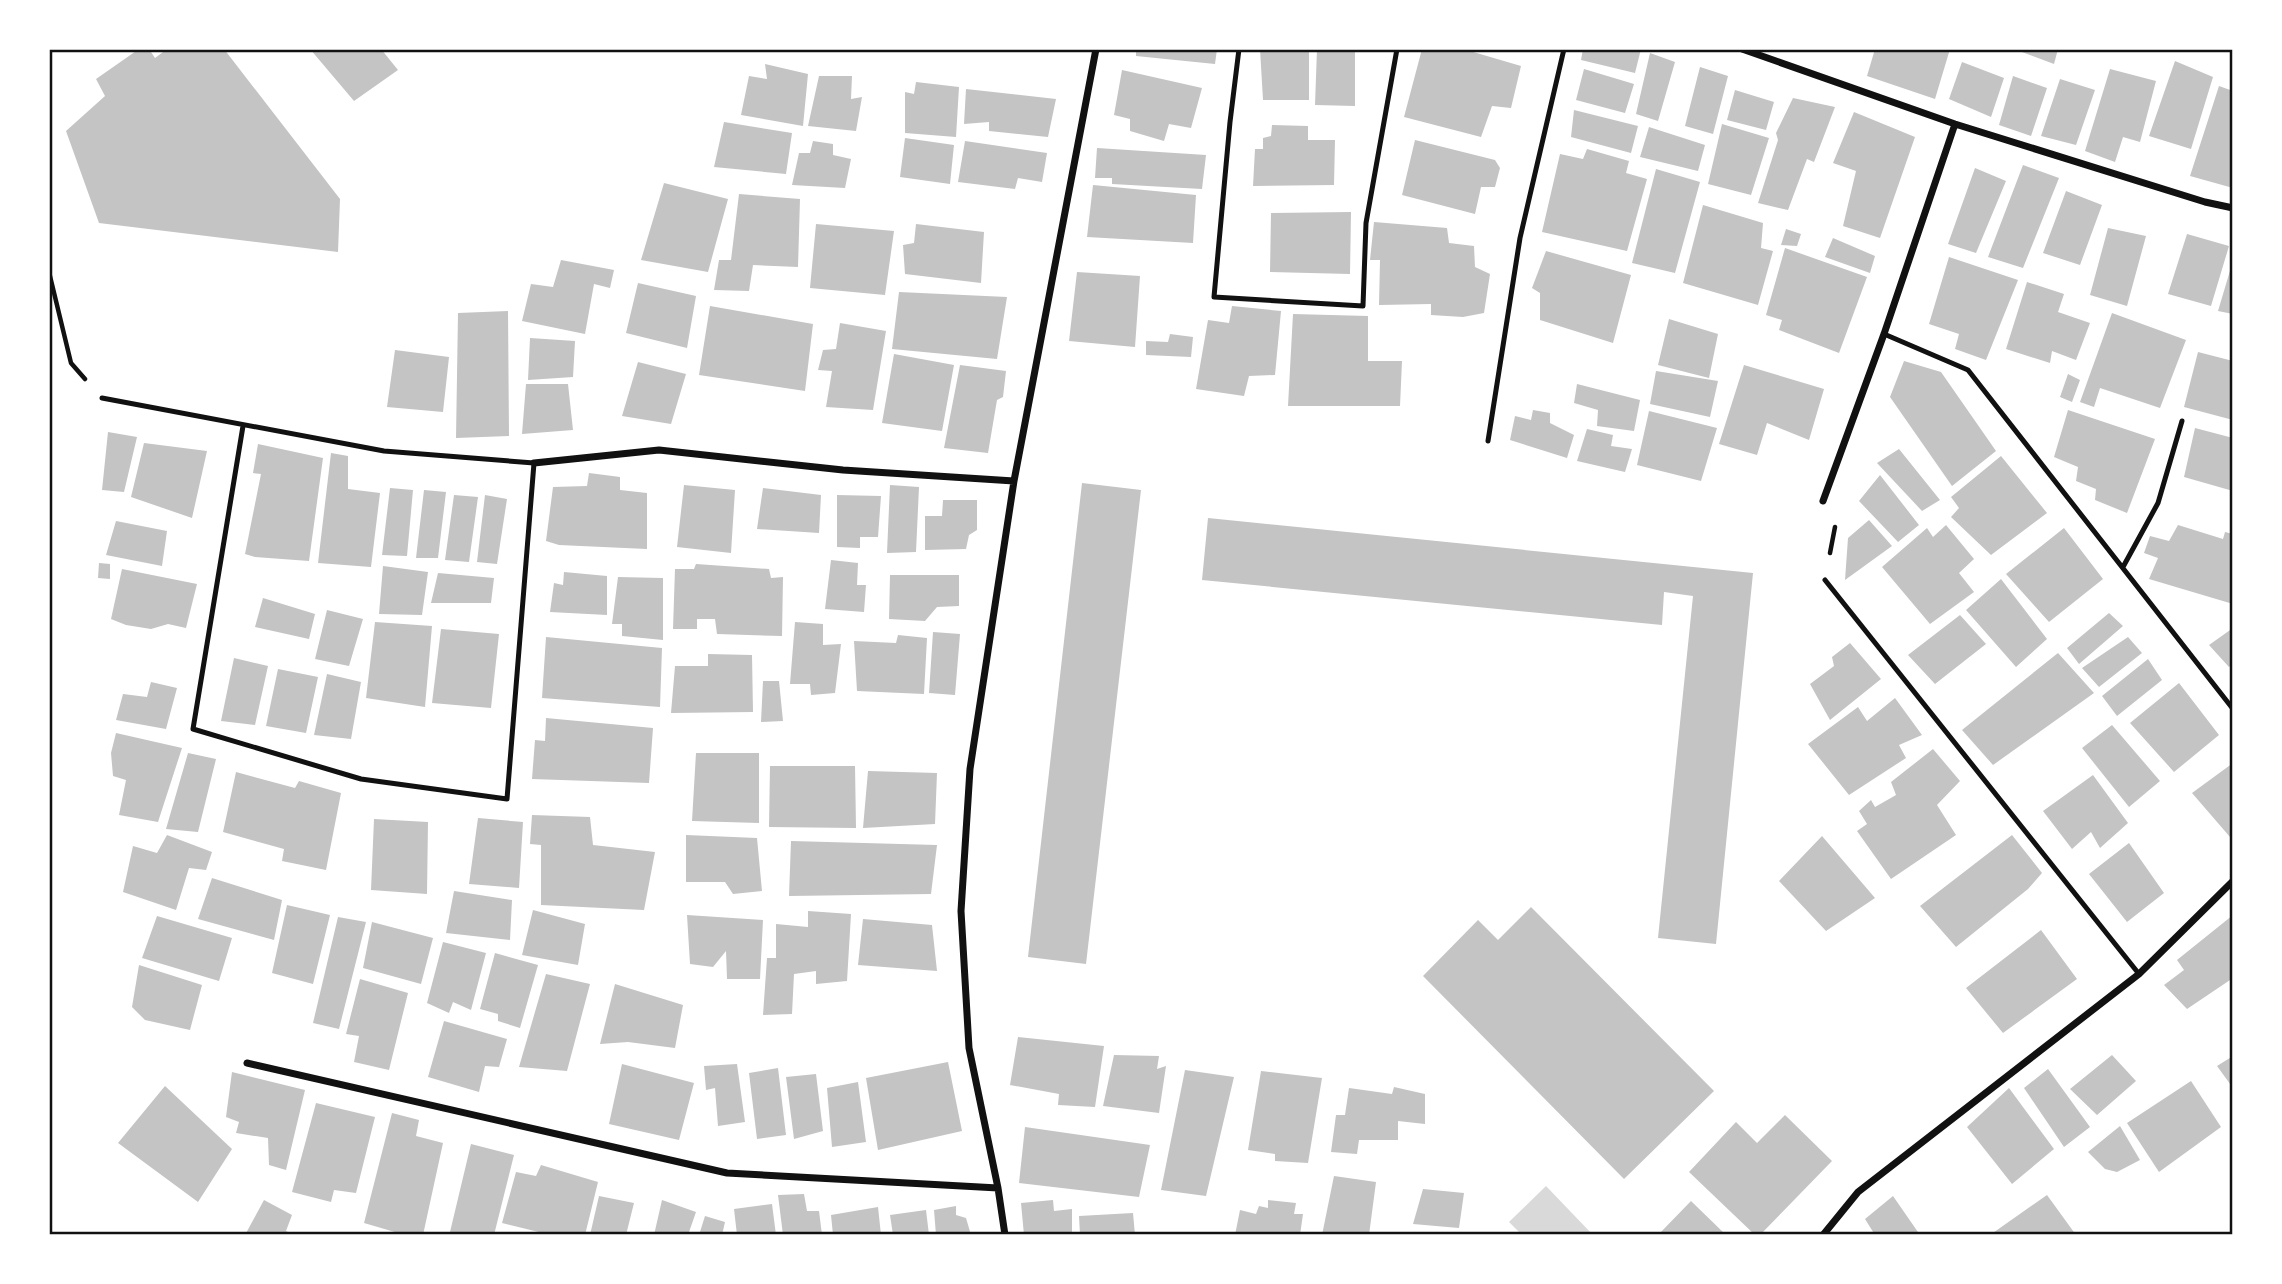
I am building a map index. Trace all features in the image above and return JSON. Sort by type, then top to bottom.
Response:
[{"type":"street","points":[[1005,1235],[969,1048],[961,911],[970,769],[1014,481],[1096,49]]},
{"type":"street","points":[[1742,49],[1955,124],[2205,202],[2233,208]]},
{"type":"street","points":[[1823,501],[1884,334],[1955,124]]},
{"type":"street","points":[[534,463],[659,450],[843,470],[1014,481]]},
{"type":"street","points":[[1822,1235],[1858,1192],[2139,974],[2233,881]]},
{"type":"street","points":[[247,1063],[726,1173],[998,1188]]},
{"type":"lane","points":[[1239,49],[1214,297],[1363,306],[1366,223],[1397,49]]},
{"type":"lane","points":[[1488,441],[1520,238],[1564,49]]},
{"type":"lane","points":[[1884,334],[1968,370],[2233,709]]},
{"type":"lane","points":[[102,398],[384,451],[534,463],[508,799],[361,779],[193,729],[243,426]]},
{"type":"lane","points":[[2123,567],[2158,503],[2182,421]]},
{"type":"lane","points":[[1825,580],[2139,974]]},
{"type":"path","points":[[49,272],[71,363],[102,398]]},
{"type":"path","points":[[1823,501],[1835,524],[1825,580]]},
{"type":"shaded area","points":[[1546,1186],[1593,1235],[1522,1235],[1509,1222]]},
{"type":"building","points":[[139,49],[149,49],[155,58],[167,49],[224,49],[340,199],[338,252],[99,223],[66,131],[105,96],[96,79]]},
{"type":"building","points":[[310,49],[381,49],[398,70],[354,101]]},
{"type":"building","points":[[1136,49],[1217,49],[1215,64],[1136,56]]},
{"type":"building","points":[[1260,49],[1309,49],[1309,100],[1263,100]]},
{"type":"building","points":[[1317,49],[1355,49],[1355,106],[1315,105]]},
{"type":"building","points":[[1422,49],[1463,49],[1521,66],[1511,108],[1492,106],[1481,137],[1404,117]]},
{"type":"building","points":[[1583,49],[1641,49],[1635,73],[1581,60]]},
{"type":"building","points":[[1875,49],[1950,49],[1935,99],[1867,76]]},
{"type":"building","points":[[2014,49],[2058,49],[2054,64]]},
{"type":"building","points":[[1650,53],[1675,62],[1658,121],[1636,114]]},
{"type":"building","points":[[2175,61],[2213,77],[2191,149],[2149,136]]},
{"type":"building","points":[[1962,62],[2004,78],[1991,117],[1949,99]]},
{"type":"building","points":[[765,64],[808,74],[803,126],[741,115],[749,76],[767,79]]},
{"type":"building","points":[[1700,67],[1728,76],[1713,134],[1685,126]]},
{"type":"building","points":[[1584,69],[1634,84],[1625,113],[1576,100]]},
{"type":"building","points":[[2110,69],[2156,81],[2140,142],[2123,137],[2115,162],[2085,151]]},
{"type":"building","points":[[1122,70],[1202,88],[1191,128],[1169,124],[1164,141],[1130,131],[1130,119],[1114,115]]},
{"type":"building","points":[[819,76],[852,76],[851,99],[862,97],[856,131],[808,126]]},
{"type":"building","points":[[2013,76],[2047,88],[2031,136],[1999,125]]},
{"type":"building","points":[[2060,79],[2095,90],[2076,145],[2041,136]]},
{"type":"building","points":[[916,82],[959,87],[956,137],[905,133],[905,92],[914,94]]},
{"type":"building","points":[[2219,86],[2233,91],[2233,188],[2190,176]]},
{"type":"building","points":[[966,89],[1056,99],[1048,137],[989,131],[989,122],[964,124]]},
{"type":"building","points":[[1735,90],[1774,102],[1766,130],[1727,120]]},
{"type":"building","points":[[1793,98],[1835,107],[1814,162],[1807,159],[1788,210],[1758,203],[1778,140],[1776,133]]},
{"type":"building","points":[[1574,110],[1638,126],[1631,153],[1571,137]]},
{"type":"building","points":[[1854,112],[1915,137],[1880,238],[1843,226],[1856,171],[1833,163]]},
{"type":"building","points":[[724,122],[792,133],[786,174],[714,167]]},
{"type":"building","points":[[1722,124],[1769,138],[1751,195],[1708,184]]},
{"type":"building","points":[[1272,125],[1308,126],[1308,140],[1335,140],[1334,185],[1253,186],[1255,149],[1263,149],[1263,138],[1271,136]]},
{"type":"building","points":[[1649,127],[1705,145],[1698,171],[1640,157]]},
{"type":"building","points":[[905,138],[954,145],[950,184],[900,177]]},
{"type":"building","points":[[1415,140],[1495,160],[1500,168],[1495,187],[1481,187],[1475,214],[1402,195]]},
{"type":"building","points":[[813,141],[833,144],[833,155],[851,159],[845,188],[792,185],[799,153],[810,153]]},
{"type":"building","points":[[965,141],[1047,153],[1042,182],[1018,178],[1015,189],[958,182]]},
{"type":"building","points":[[1097,148],[1206,155],[1202,189],[1112,184],[1112,178],[1095,178]]},
{"type":"building","points":[[1587,149],[1629,161],[1626,173],[1647,179],[1627,251],[1542,232],[1560,154],[1583,159]]},
{"type":"building","points":[[2023,165],[2059,178],[2023,268],[1988,257]]},
{"type":"building","points":[[1975,168],[2006,181],[1976,253],[1948,244]]},
{"type":"building","points":[[1656,169],[1700,182],[1675,273],[1632,263]]},
{"type":"building","points":[[664,183],[728,199],[708,272],[641,260]]},
{"type":"building","points":[[1093,185],[1196,195],[1193,243],[1087,237]]},
{"type":"building","points":[[2066,191],[2102,205],[2080,265],[2043,253]]},
{"type":"building","points":[[739,194],[800,199],[798,267],[753,265],[749,291],[714,290],[719,260],[731,260]]},
{"type":"building","points":[[1703,205],[1763,223],[1761,248],[1773,251],[1758,305],[1683,283]]},
{"type":"building","points":[[1351,212],[1350,274],[1270,272],[1271,213]]},
{"type":"building","points":[[1374,222],[1447,228],[1449,243],[1474,246],[1475,267],[1490,274],[1484,313],[1463,317],[1431,315],[1431,304],[1379,305],[1380,260],[1370,260]]},
{"type":"building","points":[[816,224],[894,231],[885,295],[810,288]]},
{"type":"building","points":[[916,224],[984,232],[981,283],[905,274],[903,245],[914,243]]},
{"type":"building","points":[[2108,228],[2146,236],[2127,306],[2090,295]]},
{"type":"building","points":[[1786,229],[1801,234],[1797,246],[1781,245]]},
{"type":"building","points":[[2187,234],[2229,246],[2211,306],[2168,294]]},
{"type":"building","points":[[1833,238],[1875,256],[1870,273],[1825,257]]},
{"type":"building","points":[[1785,248],[1867,277],[1839,353],[1779,330],[1782,320],[1766,315]]},
{"type":"building","points":[[1546,251],[1631,275],[1613,343],[1540,320],[1540,293],[1532,288]]},
{"type":"building","points":[[1949,257],[2018,280],[1986,360],[1955,349],[1959,334],[1929,324]]},
{"type":"building","points":[[561,260],[614,270],[610,288],[594,284],[585,334],[522,321],[531,284],[553,287]]},
{"type":"building","points":[[2233,264],[2233,314],[2218,311]]},
{"type":"building","points":[[1077,272],[1140,276],[1135,347],[1069,341]]},
{"type":"building","points":[[2027,282],[2064,294],[2058,312],[2090,323],[2076,360],[2052,351],[2050,363],[2006,349]]},
{"type":"building","points":[[638,283],[696,296],[687,348],[626,333]]},
{"type":"building","points":[[899,292],[1007,297],[997,359],[892,349]]},
{"type":"building","points":[[710,306],[813,324],[805,391],[699,375]]},
{"type":"building","points":[[1232,306],[1281,311],[1275,375],[1249,376],[1244,396],[1196,389],[1208,320],[1229,323]]},
{"type":"building","points":[[508,311],[509,436],[456,438],[458,313]]},
{"type":"building","points":[[2112,313],[2186,340],[2160,408],[2100,388],[2094,407],[2080,402]]},
{"type":"building","points":[[1293,314],[1368,316],[1368,361],[1402,361],[1400,406],[1288,406]]},
{"type":"building","points":[[1669,319],[1718,334],[1709,378],[1658,365]]},
{"type":"building","points":[[840,323],[886,331],[873,410],[826,407],[832,371],[818,370],[823,350],[836,349]]},
{"type":"building","points":[[1170,334],[1193,337],[1191,357],[1146,355],[1146,341],[1168,342]]},
{"type":"building","points":[[530,338],[575,341],[573,377],[528,380]]},
{"type":"building","points":[[395,350],[449,357],[443,412],[387,407]]},
{"type":"building","points":[[2198,352],[2233,361],[2233,420],[2184,407]]},
{"type":"building","points":[[894,354],[954,365],[942,431],[882,423]]},
{"type":"building","points":[[1904,361],[1941,372],[1996,451],[1952,486],[1890,397]]},
{"type":"building","points":[[638,362],[686,374],[671,424],[622,416]]},
{"type":"building","points":[[960,365],[1006,371],[1003,397],[997,400],[988,453],[944,448]]},
{"type":"building","points":[[1744,365],[1824,389],[1809,440],[1767,423],[1757,455],[1719,444]]},
{"type":"building","points":[[1656,371],[1718,381],[1710,417],[1650,404]]},
{"type":"building","points":[[2068,374],[2080,380],[2072,402],[2060,397]]},
{"type":"building","points":[[526,384],[568,384],[573,430],[522,434]]},
{"type":"building","points":[[1577,384],[1640,400],[1634,431],[1597,426],[1598,410],[1574,403]]},
{"type":"building","points":[[1533,410],[1550,413],[1550,423],[1574,435],[1567,458],[1510,440],[1515,416],[1531,420]]},
{"type":"building","points":[[2068,410],[2155,439],[2127,513],[2095,500],[2096,489],[2076,481],[2078,467],[2054,457]]},
{"type":"building","points":[[1649,411],[1717,428],[1701,481],[1637,465]]},
{"type":"building","points":[[2195,428],[2233,438],[2233,491],[2184,477]]},
{"type":"building","points":[[1587,429],[1613,435],[1611,446],[1632,449],[1625,472],[1577,461]]},
{"type":"building","points":[[108,432],[137,437],[124,492],[102,490]]},
{"type":"building","points":[[144,443],[207,451],[192,518],[131,497]]},
{"type":"building","points":[[258,444],[323,458],[309,561],[245,554],[261,474],[253,473]]},
{"type":"building","points":[[1899,449],[1940,500],[1922,511],[1877,463]]},
{"type":"building","points":[[331,453],[348,456],[348,489],[380,493],[371,567],[318,563]]},
{"type":"building","points":[[2001,456],[2047,513],[1991,555],[1951,517],[1959,508],[1951,497]]},
{"type":"building","points":[[589,473],[620,477],[620,490],[647,493],[647,549],[559,545],[546,541],[553,487],[587,486]]},
{"type":"building","points":[[1880,475],[1919,525],[1898,542],[1859,501]]},
{"type":"building","points":[[1082,483],[1141,490],[1086,964],[1028,957]]},
{"type":"building","points":[[684,485],[735,490],[731,553],[677,547]]},
{"type":"building","points":[[890,485],[919,487],[916,552],[887,553]]},
{"type":"building","points":[[390,488],[413,490],[407,556],[382,555]]},
{"type":"building","points":[[763,488],[821,495],[819,533],[757,529]]},
{"type":"building","points":[[424,490],[446,492],[438,558],[416,558]]},
{"type":"building","points":[[454,495],[478,497],[469,562],[445,560]]},
{"type":"building","points":[[485,495],[507,499],[497,564],[477,562]]},
{"type":"building","points":[[837,495],[881,496],[878,537],[860,537],[860,548],[837,547]]},
{"type":"building","points":[[943,500],[977,500],[977,530],[969,535],[966,549],[925,550],[925,516],[942,516]]},
{"type":"building","points":[[1208,518],[1753,573],[1716,944],[1658,938],[1693,596],[1664,592],[1662,625],[1202,580]]},
{"type":"building","points":[[1869,520],[1892,546],[1845,580],[1848,538]]},
{"type":"building","points":[[116,521],[167,531],[162,566],[106,555]]},
{"type":"building","points":[[1946,525],[1974,559],[1959,573],[1974,592],[1930,624],[1882,567],[1927,528],[1933,537]]},
{"type":"building","points":[[2178,525],[2223,539],[2225,532],[2233,534],[2233,604],[2149,579],[2158,558],[2144,553],[2150,536],[2169,541]]},
{"type":"building","points":[[2064,528],[2103,579],[2049,622],[2006,574]]},
{"type":"building","points":[[831,560],[858,563],[857,585],[866,585],[864,612],[825,609]]},
{"type":"building","points":[[99,563],[110,564],[110,579],[98,578]]},
{"type":"building","points":[[696,564],[769,569],[771,578],[783,577],[782,636],[717,634],[715,619],[697,619],[697,629],[673,629],[675,569],[694,569]]},
{"type":"building","points":[[383,566],[428,572],[422,615],[379,614]]},
{"type":"building","points":[[122,569],[197,584],[186,628],[168,624],[151,629],[126,625],[111,619]]},
{"type":"building","points":[[564,572],[607,576],[607,615],[550,612],[554,583],[563,585]]},
{"type":"building","points":[[438,573],[494,578],[491,603],[431,603]]},
{"type":"building","points":[[890,575],[959,575],[959,606],[937,607],[925,621],[889,619]]},
{"type":"building","points":[[618,577],[663,578],[663,640],[622,636],[622,624],[612,624]]},
{"type":"building","points":[[2001,579],[2047,639],[2016,667],[1966,610]]},
{"type":"building","points":[[263,598],[315,614],[309,639],[255,627]]},
{"type":"building","points":[[327,610],[363,619],[349,666],[315,659]]},
{"type":"building","points":[[2109,613],[2123,626],[2079,664],[2067,648]]},
{"type":"building","points":[[1960,615],[1986,644],[1935,684],[1908,655]]},
{"type":"building","points":[[375,622],[432,626],[425,707],[366,698]]},
{"type":"building","points":[[795,622],[823,624],[823,645],[841,644],[835,693],[811,695],[810,684],[790,684]]},
{"type":"building","points":[[2233,628],[2233,664],[2229,667],[2209,645]]},
{"type":"building","points":[[441,629],[499,634],[491,708],[432,703]]},
{"type":"building","points":[[933,632],[960,634],[955,695],[929,693]]},
{"type":"building","points":[[898,635],[927,638],[924,694],[857,691],[854,641],[896,643]]},
{"type":"building","points":[[546,637],[662,648],[660,707],[542,698]]},
{"type":"building","points":[[2128,637],[2142,653],[2099,687],[2082,668]]},
{"type":"building","points":[[1850,643],[1881,679],[1830,720],[1810,684],[1834,666],[1832,657]]},
{"type":"building","points":[[2058,653],[2094,693],[1993,765],[1962,730]]},
{"type":"building","points":[[708,654],[752,655],[753,712],[671,713],[675,666],[708,666]]},
{"type":"building","points":[[234,658],[268,666],[255,725],[221,721]]},
{"type":"building","points":[[2148,659],[2162,680],[2117,716],[2102,696]]},
{"type":"building","points":[[278,669],[318,677],[306,733],[266,726]]},
{"type":"building","points":[[327,674],[361,682],[351,739],[314,735]]},
{"type":"building","points":[[763,681],[779,681],[783,721],[761,722]]},
{"type":"building","points":[[151,682],[177,688],[166,729],[116,720],[123,694],[147,697]]},
{"type":"building","points":[[2179,683],[2219,735],[2174,772],[2130,723]]},
{"type":"building","points":[[1895,698],[1922,735],[1899,745],[1906,758],[1849,795],[1808,744],[1858,707],[1867,721]]},
{"type":"building","points":[[546,718],[653,728],[649,783],[532,779],[535,740],[545,741]]},
{"type":"building","points":[[2112,725],[2160,781],[2129,807],[2082,748]]},
{"type":"building","points":[[116,733],[182,748],[158,822],[119,815],[126,780],[113,776],[111,753]]},
{"type":"building","points":[[1933,749],[1960,781],[1937,805],[1956,835],[1891,879],[1857,831],[1867,824],[1859,811],[1871,800],[1875,807],[1896,795],[1891,782]]},
{"type":"building","points":[[188,753],[216,759],[198,832],[166,829]]},
{"type":"building","points":[[696,753],[759,753],[759,823],[692,821]]},
{"type":"building","points":[[2233,763],[2233,835],[2230,837],[2192,793]]},
{"type":"building","points":[[770,766],[855,766],[856,828],[769,827]]},
{"type":"building","points":[[868,771],[937,773],[935,824],[863,828]]},
{"type":"building","points":[[236,772],[295,788],[299,781],[341,793],[326,870],[282,861],[284,849],[223,832]]},
{"type":"building","points":[[2093,775],[2128,823],[2100,848],[2091,832],[2072,849],[2043,811]]},
{"type":"building","points":[[532,815],[590,817],[593,845],[655,852],[644,910],[541,905],[541,845],[530,844]]},
{"type":"building","points":[[478,818],[523,822],[519,888],[469,884]]},
{"type":"building","points":[[374,819],[428,822],[427,894],[371,890]]},
{"type":"building","points":[[167,835],[212,852],[206,870],[189,868],[176,910],[123,892],[133,846],[157,853]]},
{"type":"building","points":[[686,835],[757,838],[762,891],[733,894],[725,882],[686,882]]},
{"type":"building","points":[[2012,835],[2042,873],[2028,889],[1956,947],[1920,906]]},
{"type":"building","points":[[1822,836],[1875,898],[1826,931],[1779,881]]},
{"type":"building","points":[[791,841],[937,845],[931,894],[789,896]]},
{"type":"building","points":[[2129,843],[2164,893],[2127,922],[2089,874]]},
{"type":"building","points":[[212,878],[282,900],[274,940],[198,919]]},
{"type":"building","points":[[454,891],[512,900],[510,940],[446,933]]},
{"type":"building","points":[[287,905],[330,915],[313,984],[272,973]]},
{"type":"building","points":[[1531,907],[1714,1091],[1624,1179],[1423,976],[1478,920],[1498,940]]},
{"type":"building","points":[[533,910],[585,924],[578,965],[522,955]]},
{"type":"building","points":[[808,911],[851,914],[847,981],[816,984],[816,971],[794,974],[792,1014],[763,1015],[767,958],[776,958],[776,924],[808,927]]},
{"type":"building","points":[[687,915],[763,920],[760,979],[727,979],[726,951],[713,967],[690,964]]},
{"type":"building","points":[[2233,915],[2233,978],[2187,1009],[2164,985],[2184,970],[2177,960]]},
{"type":"building","points":[[157,916],[232,938],[219,981],[142,958]]},
{"type":"building","points":[[338,917],[366,922],[339,1029],[313,1023]]},
{"type":"building","points":[[863,919],[932,925],[937,971],[858,965]]},
{"type":"building","points":[[372,922],[433,938],[421,984],[363,968]]},
{"type":"building","points":[[2041,930],[2077,979],[2003,1033],[1966,988]]},
{"type":"building","points":[[443,942],[486,953],[471,1010],[453,1002],[449,1013],[427,1003]]},
{"type":"building","points":[[495,953],[538,965],[520,1028],[498,1021],[498,1014],[480,1009]]},
{"type":"building","points":[[139,965],[202,985],[190,1030],[145,1020],[132,1007]]},
{"type":"building","points":[[546,974],[590,984],[567,1071],[519,1067]]},
{"type":"building","points":[[360,979],[408,993],[389,1070],[354,1062],[359,1036],[346,1034]]},
{"type":"building","points":[[615,984],[683,1005],[675,1048],[628,1042],[600,1044]]},
{"type":"building","points":[[444,1021],[507,1039],[499,1067],[485,1066],[479,1092],[428,1077]]},
{"type":"building","points":[[1018,1037],[1104,1046],[1095,1107],[1058,1105],[1059,1094],[1010,1085]]},
{"type":"building","points":[[1114,1055],[1159,1056],[1157,1069],[1166,1066],[1159,1113],[1103,1106]]},
{"type":"building","points":[[2112,1055],[2136,1081],[2097,1115],[2070,1089]]},
{"type":"building","points":[[2233,1056],[2233,1088],[2217,1066]]},
{"type":"building","points":[[948,1062],[962,1131],[878,1150],[866,1078]]},
{"type":"building","points":[[622,1064],[694,1083],[679,1140],[609,1124]]},
{"type":"building","points":[[737,1064],[745,1122],[718,1126],[715,1088],[706,1090],[704,1066]]},
{"type":"building","points":[[778,1068],[786,1135],[757,1139],[749,1073]]},
{"type":"building","points":[[2048,1069],[2090,1127],[2064,1147],[2024,1088]]},
{"type":"building","points":[[1185,1070],[1234,1077],[1206,1196],[1161,1190]]},
{"type":"building","points":[[1261,1071],[1322,1078],[1308,1163],[1275,1161],[1275,1154],[1248,1150]]},
{"type":"building","points":[[232,1072],[305,1090],[286,1170],[269,1165],[268,1138],[236,1133],[239,1122],[226,1117]]},
{"type":"building","points":[[816,1074],[823,1131],[794,1139],[786,1077]]},
{"type":"building","points":[[2191,1081],[2221,1127],[2159,1172],[2127,1123]]},
{"type":"building","points":[[858,1082],[866,1142],[832,1147],[827,1088]]},
{"type":"building","points":[[165,1086],[232,1149],[198,1202],[118,1143]]},
{"type":"building","points":[[1394,1087],[1425,1094],[1425,1124],[1398,1121],[1398,1140],[1359,1140],[1357,1154],[1331,1152],[1336,1115],[1345,1115],[1349,1088],[1392,1094]]},
{"type":"building","points":[[2009,1088],[2054,1149],[2012,1184],[1967,1127]]},
{"type":"building","points":[[316,1103],[375,1117],[356,1193],[334,1190],[331,1202],[292,1192]]},
{"type":"building","points":[[392,1113],[419,1120],[416,1136],[443,1143],[423,1235],[405,1235],[364,1223]]},
{"type":"building","points":[[1785,1115],[1832,1161],[1760,1235],[1755,1235],[1689,1172],[1736,1122],[1757,1143]]},
{"type":"building","points":[[2120,1126],[2140,1160],[2117,1172],[2105,1169],[2088,1152]]},
{"type":"building","points":[[1025,1127],[1150,1145],[1139,1197],[1019,1183]]},
{"type":"building","points":[[471,1144],[514,1155],[494,1235],[450,1232]]},
{"type":"building","points":[[541,1165],[598,1182],[585,1235],[551,1235],[502,1223],[516,1172],[536,1176]]},
{"type":"building","points":[[1334,1176],[1376,1182],[1369,1235],[1322,1235]]},
{"type":"building","points":[[1423,1189],[1464,1193],[1459,1228],[1413,1224]]},
{"type":"building","points":[[804,1194],[807,1211],[819,1211],[822,1235],[783,1235],[778,1195]]},
{"type":"building","points":[[2047,1195],[2076,1235],[1990,1235]]},
{"type":"building","points":[[599,1196],[634,1203],[626,1235],[590,1235]]},
{"type":"building","points":[[1893,1196],[1920,1235],[1875,1235],[1865,1219]]},
{"type":"building","points":[[264,1200],[292,1215],[286,1231],[294,1235],[245,1235]]},
{"type":"building","points":[[662,1200],[696,1212],[688,1235],[654,1235]]},
{"type":"building","points":[[1053,1200],[1054,1211],[1072,1209],[1072,1235],[1024,1235],[1021,1203]]},
{"type":"building","points":[[1268,1200],[1296,1203],[1294,1214],[1303,1214],[1300,1235],[1235,1235],[1240,1210],[1256,1214],[1259,1206],[1268,1208]]},
{"type":"building","points":[[1691,1201],[1726,1235],[1658,1235]]},
{"type":"building","points":[[772,1204],[776,1235],[737,1235],[734,1209]]},
{"type":"building","points":[[956,1206],[956,1215],[966,1218],[971,1235],[936,1235],[934,1210]]},
{"type":"building","points":[[878,1207],[881,1235],[833,1235],[831,1215]]},
{"type":"building","points":[[926,1210],[929,1235],[893,1235],[890,1215]]},
{"type":"building","points":[[1133,1213],[1135,1235],[1080,1235],[1079,1216]]},
{"type":"building","points":[[705,1216],[725,1222],[722,1235],[699,1235]]}]
